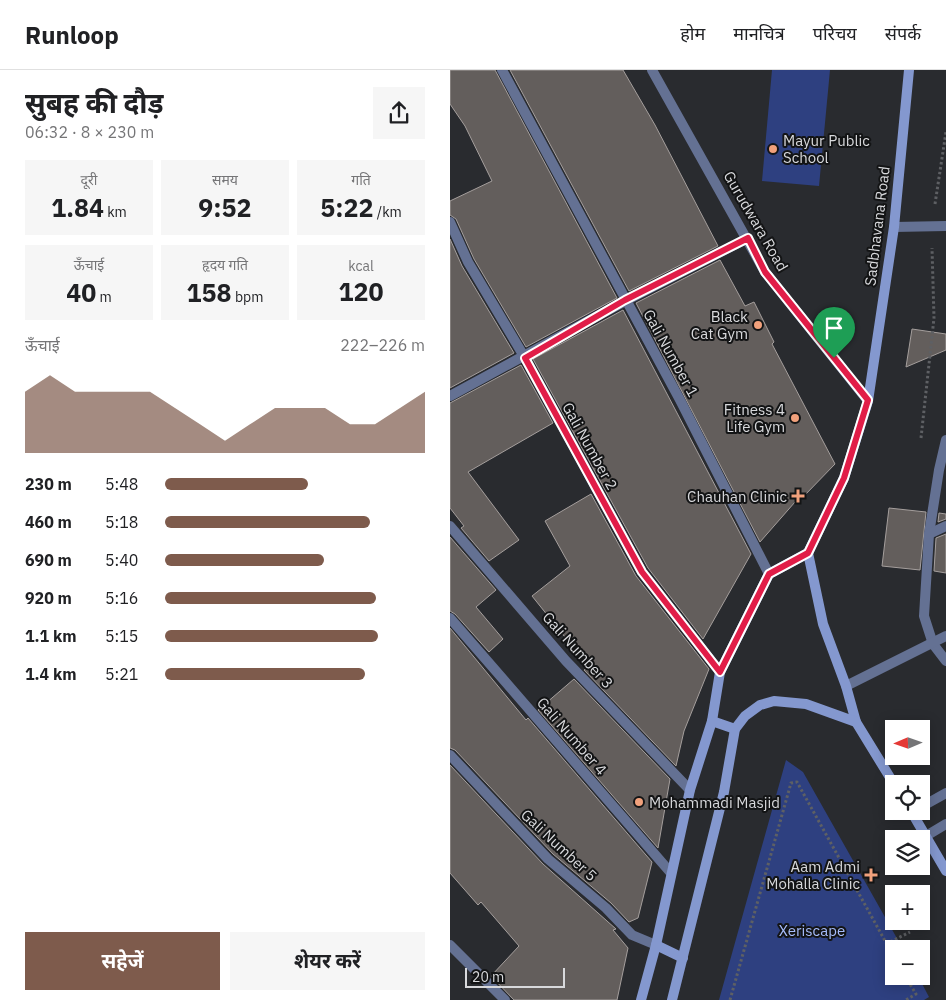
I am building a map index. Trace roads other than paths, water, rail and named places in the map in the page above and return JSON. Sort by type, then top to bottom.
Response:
[{"type":"street","name":"Gali Number 1","points":[[502,70],[680,400],[769,574]]},
{"type":"street","name":"Gurudwara Road","points":[[652,70],[748,238],[765,272],[868,400]]},
{"type":"street","name":"Sadbhavana Road","points":[[808,553],[844,478],[868,400],[894,227],[909,70]]},
{"type":"street","name":"Gali Number 2","points":[[450,222],[468,262],[525,358],[642,572],[720,672]]},
{"type":"street","points":[[894,227],[946,226]]},
{"type":"street","points":[[450,396],[525,358],[625,300],[748,238]]},
{"type":"street","points":[[946,440],[939,470],[929,534],[924,616],[933,644],[946,661]]},
{"type":"street","name":"Gali Number 3","points":[[450,526],[566,661],[690,790]]},
{"type":"street","points":[[929,534],[946,526]]},
{"type":"street","points":[[641,1000],[656,945],[670,873],[690,790],[712,721],[720,672],[769,574],[808,553],[823,624],[846,686],[856,722],[888,775]]},
{"type":"street","name":"Gali Number 4","points":[[450,618],[670,873]]},
{"type":"street","points":[[846,686],[946,636]]},
{"type":"street","points":[[672,1000],[724,792],[736,729],[745,716],[760,705],[774,701],[806,704],[856,722]]},
{"type":"street","points":[[712,721],[736,729]]},
{"type":"street","name":"Gali Number 5","points":[[450,755],[548,858],[606,908],[632,935],[656,945]]},
{"type":"street","points":[[930,802],[946,793]]},
{"type":"street","points":[[930,834],[946,824]]},
{"type":"street","points":[[930,843],[946,871]]},
{"type":"street","points":[[450,945],[505,1000]]},
{"type":"street","points":[[656,945],[683,958]]},
{"type":"place","name":"Mayur Public School","points":[[773,149]]},
{"type":"place","name":"Black Cat Gym","points":[[758,325]]},
{"type":"place","name":"Fitness 4 Life Gym","points":[[795,418]]},
{"type":"place","name":"Chauhan Clinic","points":[[798,496]]},
{"type":"place","name":"Mohammadi Masjid","points":[[639,802]]},
{"type":"place","name":"Aam Admi Mohalla Clinic","points":[[871,875]]},
{"type":"park label","name":"Xeriscape","points":[[812,930]]}]
